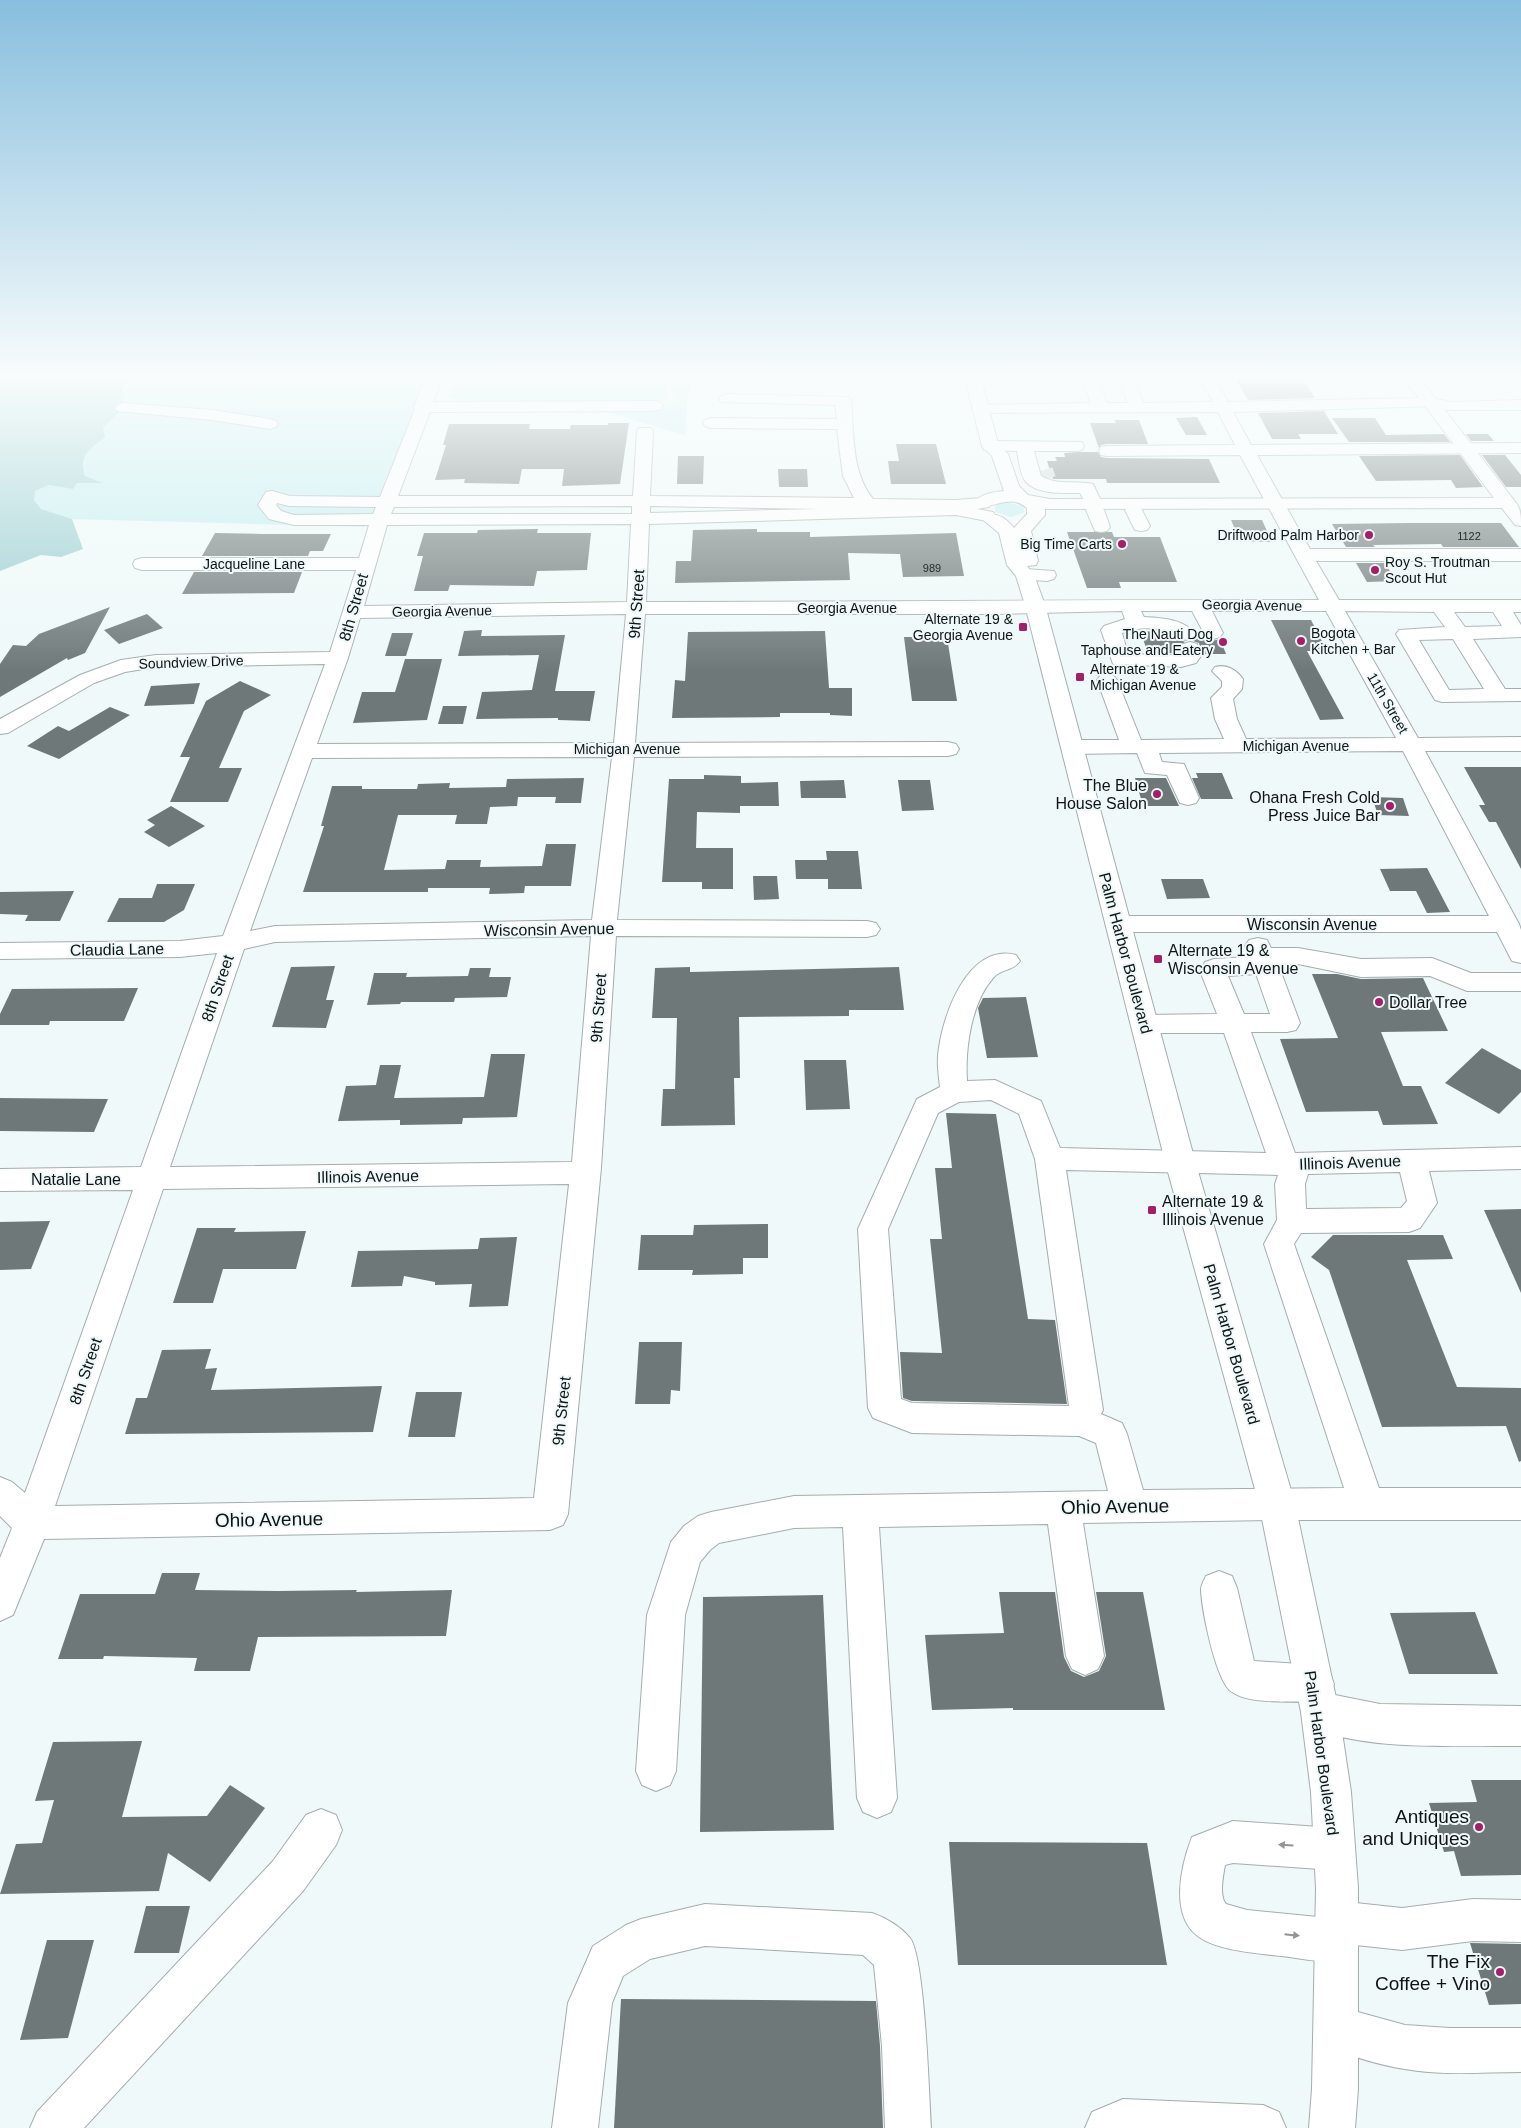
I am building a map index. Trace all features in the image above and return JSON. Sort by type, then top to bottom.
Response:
[{"type":"street","name":"8th Street","points":[[0,1603],[32,1523],[233,943],[305,752],[353,612],[365,564],[397,474]]},
{"type":"street","name":"9th Street","points":[[550,1514],[585,1173],[604,928],[624,749],[636,608],[643,474]]},
{"type":"street","points":[[850,474],[860,503],[857,526],[944,527],[940,510],[986,510],[1006,496],[1030,509],[1052,511],[1094,507],[1194,505],[1514,503]]},
{"type":"street","points":[[986,510],[994,487],[991,474]]},
{"type":"street","points":[[1006,474],[1011,488],[1030,509]]},
{"type":"street","points":[[1021,474],[1041,476],[1094,507],[1138,518],[1194,505]]},
{"type":"street","name":"11th Street","points":[[1259,474],[1412,746],[1516,940]]},
{"type":"street","points":[[1488,474],[1514,503],[1521,521]]},
{"type":"street","points":[[860,503],[934,493]]},
{"type":"street","points":[[384,511],[289,501],[272,496],[267,505],[275,515],[294,520],[384,511],[641,510],[860,503],[970,504],[1012,522],[1030,509]]},
{"type":"street","name":"Palm Harbor Boulevard","points":[[1025,575],[1030,565],[1022,531],[1030,509]]},
{"type":"street","name":"Palm Harbor Boulevard","points":[[986,510],[1008,532],[1016,565],[1025,575],[1035,605],[1180,1161],[1277,1504],[1317,1698],[1330,1792],[1337,1888],[1336,2028],[1332,2128]]},
{"type":"street","points":[[1304,555],[1521,555]]},
{"type":"street","name":"Jacqueline Lane","points":[[142,564],[365,564]]},
{"type":"street","points":[[1025,575],[1048,574]]},
{"type":"street","name":"Georgia Avenue","points":[[353,612],[636,608],[990,608],[1035,605],[1126,607],[1199,605],[1521,606]]},
{"type":"street","points":[[1199,605],[1213,633]]},
{"type":"street","points":[[1440,606],[1499,696]]},
{"type":"street","points":[[1499,606],[1516,632],[1406,634],[1442,696],[1521,696]]},
{"type":"street","points":[[1126,607],[1181,630],[1188,642],[1191,656],[1189,659],[1181,661],[1120,660],[1111,630],[1126,607]]},
{"type":"street","name":"Soundview Drive","points":[[0,728],[87,679],[121,666],[156,661],[338,658]]},
{"type":"street","points":[[1222,671],[1233,679],[1232,689],[1222,698],[1226,719],[1238,746]]},
{"type":"street","points":[[1107,680],[1138,746],[1154,768],[1176,769],[1188,798]]},
{"type":"street","name":"Michigan Avenue","points":[[1072,747],[1521,744]]},
{"type":"street","name":"Michigan Avenue","points":[[305,752],[624,749],[948,749]]},
{"type":"street","name":"Wisconsin Avenue","points":[[1119,924],[1249,924],[1516,940]]},
{"type":"street","points":[[1145,1024],[1287,1023],[1249,924]]},
{"type":"street","name":"Wisconsin Avenue","points":[[233,943],[275,934],[604,928],[867,929]]},
{"type":"street","name":"Claudia Lane","points":[[0,951],[180,949],[233,943]]},
{"type":"street","points":[[1264,959],[1298,956],[1361,968],[1432,968],[1444,971],[1467,982],[1521,982]]},
{"type":"street","points":[[1264,959],[1262,965],[1214,968],[1213,971],[1290,1164],[1292,1221],[1279,1244],[1367,1504]]},
{"type":"street","points":[[954,1092],[952,1056],[968,994],[986,969],[1007,961]]},
{"type":"street","points":[[1082,1421],[1086,1410],[1050,1159],[1031,1108],[995,1090],[954,1092],[927,1106],[873,1229],[885,1408],[912,1418],[1082,1421],[1110,1434],[1130,1506]]},
{"type":"street","name":"Illinois Avenue","points":[[1050,1159],[1290,1164],[1521,1158]]},
{"type":"street","points":[[1292,1221],[1409,1220],[1422,1203],[1412,1160]]},
{"type":"street","name":"Illinois Avenue","points":[[151,1179],[585,1173]]},
{"type":"street","name":"Natalie Lane","points":[[0,1180],[151,1179]]},
{"type":"street","points":[[0,1493],[32,1523]]},
{"type":"street","name":"Ohio Avenue","points":[[656,1771],[666,1615],[684,1554],[697,1538],[711,1528],[794,1512],[860,1510],[1277,1504],[1521,1504]]},
{"type":"street","points":[[1062,1507],[1084,1656]]},
{"type":"street","points":[[860,1510],[877,1798]]},
{"type":"street","name":"Ohio Avenue","points":[[32,1523],[550,1514]]},
{"type":"street","points":[[1219,1588],[1232,1658],[1238,1673],[1246,1680],[1317,1698],[1380,1724],[1521,1726]]},
{"type":"street","points":[[54,2128],[288,1876],[321,1830]]},
{"type":"street","points":[[1334,1849],[1233,1842],[1207,1852],[1202,1878],[1202,1900],[1205,1914],[1215,1923],[1247,1930],[1337,1931],[1402,1929],[1473,1920],[1521,1921]]},
{"type":"street","points":[[576,2128],[590,2004],[608,1961],[641,1940],[705,1925],[872,1934],[895,1954],[904,2046],[908,2128]]},
{"type":"street","points":[[1336,2028],[1405,2047],[1450,2050],[1521,2050]]},
{"type":"street","points":[[1108,2128],[1113,2124],[1137,2121],[1180,2125],[1231,2124],[1263,2128]]},
{"type":"shaded area","points":[[0,474],[85,474],[103,483],[77,483],[73,489],[49,485],[35,491],[34,500],[41,509],[72,519],[83,549],[61,557],[41,555],[0,571]]},
{"type":"shaded area","points":[[85,474],[391,474],[383,498],[365,527],[72,519],[41,509],[34,500],[35,491],[49,485],[73,489],[77,483],[101,482]]},
{"type":"shaded area","points":[[1006,502],[1023,506],[1025,512],[1011,517],[995,512],[995,506]]},
{"type":"building","points":[[437,474],[521,474],[519,484],[464,483],[465,479],[435,480]]},
{"type":"building","points":[[563,474],[621,474],[620,484],[562,486]]},
{"type":"building","points":[[677,474],[703,474],[703,484],[677,484]]},
{"type":"building","points":[[778,474],[807,474],[808,487],[779,487]]},
{"type":"building","points":[[890,474],[944,474],[946,484],[891,484]]},
{"type":"building","points":[[1051,474],[1216,474],[1220,483],[1107,483],[1106,479],[1053,479]]},
{"type":"building","points":[[1371,474],[1474,474],[1483,487],[1456,488],[1451,480],[1376,481]]},
{"type":"building","points":[[1496,474],[1520,474],[1521,487],[1506,487]]},
{"type":"building","points":[[1231,520],[1262,520],[1272,542],[1240,541]]},
{"type":"building","points":[[1501,523],[1519,547],[1443,547],[1441,544],[1346,547],[1332,524]]},
{"type":"building","points":[[538,529],[537,533],[591,533],[587,570],[537,571],[534,586],[450,585],[448,591],[414,591],[423,556],[417,556],[424,533],[477,533],[478,530]]},
{"type":"building","points":[[757,529],[757,532],[810,532],[810,537],[956,533],[964,576],[903,577],[900,554],[848,553],[850,580],[675,583],[676,561],[691,561],[693,530]]},
{"type":"building","points":[[1067,532],[1112,532],[1114,537],[1160,537],[1177,582],[1119,582],[1121,588],[1087,588]]},
{"type":"building","points":[[215,533],[331,534],[323,551],[310,551],[308,556],[202,556]]},
{"type":"building","name":"Roy S. Troutman Scout Hut","points":[[1356,563],[1385,563],[1396,581],[1367,582]]},
{"type":"building","points":[[194,572],[302,572],[294,593],[182,594]]},
{"type":"building","points":[[110,607],[85,653],[68,660],[67,658],[0,697],[0,664],[13,645],[26,646],[39,634]]},
{"type":"building","points":[[147,614],[163,628],[119,644],[104,630]]},
{"type":"building","points":[[1271,620],[1311,620],[1327,651],[1307,651],[1344,719],[1320,720]]},
{"type":"building","points":[[482,630],[481,636],[565,635],[555,691],[595,691],[590,721],[558,720],[558,718],[476,719],[482,692],[532,690],[539,655],[458,656],[464,631]]},
{"type":"building","points":[[825,631],[829,688],[852,688],[852,716],[830,715],[830,713],[780,713],[780,717],[672,718],[675,680],[685,681],[688,632]]},
{"type":"building","points":[[1140,631],[1162,632],[1185,642],[1178,647],[1179,653],[1148,653]]},
{"type":"building","points":[[392,633],[413,633],[406,656],[385,656]]},
{"type":"building","points":[[1198,636],[1203,636],[1205,639],[1212,641],[1220,639],[1226,654],[1202,654],[1199,643],[1193,641]]},
{"type":"building","points":[[904,637],[947,637],[957,701],[912,701]]},
{"type":"building","points":[[405,659],[442,659],[427,720],[353,723],[362,692],[395,692]]},
{"type":"building","points":[[240,681],[271,695],[244,711],[219,768],[242,768],[228,802],[170,802],[190,757],[180,757],[206,701]]},
{"type":"building","points":[[200,683],[194,704],[144,706],[151,686]]},
{"type":"building","points":[[443,706],[467,706],[463,724],[438,724]]},
{"type":"building","points":[[110,707],[130,715],[59,759],[27,746],[58,726],[69,731]]},
{"type":"building","points":[[1464,767],[1521,767],[1521,869],[1496,822],[1489,822],[1479,805],[1485,805]]},
{"type":"building","points":[[1196,773],[1222,773],[1233,799],[1201,799],[1192,778],[1198,778]]},
{"type":"building","points":[[704,775],[741,776],[741,783],[778,782],[779,806],[740,806],[740,813],[697,812],[696,848],[733,848],[733,889],[702,889],[702,882],[662,882],[669,779],[704,779]]},
{"type":"building","points":[[584,778],[581,803],[555,803],[556,797],[518,797],[517,806],[490,807],[487,824],[455,824],[457,815],[398,815],[384,870],[445,869],[447,860],[481,860],[480,867],[542,866],[546,844],[576,844],[571,886],[525,886],[524,893],[489,894],[490,888],[428,888],[428,892],[303,892],[324,826],[321,826],[332,786],[362,786],[362,789],[417,789],[418,784],[450,783],[449,788],[506,787],[507,779]]},
{"type":"building","name":"The Blue House Salon","points":[[1135,778],[1166,778],[1179,806],[1143,806]]},
{"type":"building","points":[[844,780],[846,798],[801,798],[800,781]]},
{"type":"building","points":[[898,780],[930,780],[934,810],[902,811]]},
{"type":"building","name":"Ohana Fresh Cold Press Juice Bar","points":[[1372,797],[1403,798],[1409,816],[1378,815]]},
{"type":"building","points":[[171,806],[205,826],[169,847],[144,832],[155,825],[147,820]]},
{"type":"building","points":[[826,851],[858,851],[862,889],[828,889],[828,879],[796,879],[795,860],[827,860]]},
{"type":"building","points":[[1427,868],[1450,912],[1427,913],[1416,891],[1390,891],[1380,869]]},
{"type":"building","points":[[753,876],[777,876],[779,899],[754,900]]},
{"type":"building","points":[[1161,879],[1203,879],[1210,898],[1167,899]]},
{"type":"building","points":[[157,884],[195,884],[184,910],[164,922],[107,922],[119,898],[152,898]]},
{"type":"building","points":[[74,891],[60,921],[25,921],[28,915],[0,914],[0,892]]},
{"type":"building","points":[[335,966],[326,1000],[334,1000],[326,1028],[272,1027],[291,967]]},
{"type":"building","points":[[690,967],[690,972],[899,967],[904,1010],[849,1010],[849,1016],[739,1017],[740,1078],[734,1078],[735,1125],[661,1126],[663,1089],[675,1089],[677,1018],[652,1018],[655,968]]},
{"type":"building","points":[[470,968],[491,968],[489,977],[511,977],[507,997],[455,998],[454,1002],[401,1002],[400,1004],[367,1005],[374,973],[407,973],[406,977],[468,976]]},
{"type":"building","points":[[1312,974],[1337,974],[1361,979],[1423,978],[1448,1031],[1381,1032],[1403,1086],[1421,1086],[1438,1124],[1383,1125],[1378,1111],[1306,1112],[1280,1039],[1338,1038]]},
{"type":"building","points":[[138,988],[124,1021],[50,1021],[49,1025],[0,1025],[0,1014],[12,989]]},
{"type":"building","points":[[1026,997],[1038,1057],[987,1058],[978,1008],[983,998]]},
{"type":"building","points":[[1482,1048],[1521,1070],[1521,1092],[1499,1114],[1445,1083]]},
{"type":"building","points":[[491,1054],[525,1054],[517,1117],[463,1118],[462,1124],[400,1125],[400,1120],[338,1121],[346,1086],[376,1085],[380,1065],[401,1065],[394,1098],[484,1097]]},
{"type":"building","points":[[804,1060],[846,1060],[850,1109],[806,1110]]},
{"type":"building","points":[[0,1098],[108,1099],[94,1132],[0,1131]]},
{"type":"building","points":[[946,1113],[996,1114],[1028,1319],[1055,1320],[1067,1404],[912,1401],[903,1398],[900,1352],[942,1353],[930,1239],[942,1239],[935,1168],[952,1168]]},
{"type":"building","points":[[1521,1209],[1521,1293],[1484,1210]]},
{"type":"building","points":[[50,1221],[31,1269],[0,1270],[0,1222]]},
{"type":"building","points":[[768,1224],[768,1258],[743,1258],[743,1274],[692,1275],[693,1270],[638,1270],[641,1235],[693,1235],[694,1225]]},
{"type":"building","points":[[197,1228],[236,1228],[234,1232],[306,1231],[296,1269],[223,1269],[213,1303],[173,1303]]},
{"type":"building","points":[[1333,1235],[1443,1235],[1453,1259],[1407,1260],[1457,1387],[1521,1388],[1521,1461],[1519,1462],[1506,1426],[1382,1427],[1329,1270],[1311,1257]]},
{"type":"building","points":[[517,1237],[508,1306],[469,1307],[472,1284],[435,1285],[435,1282],[404,1276],[402,1286],[351,1287],[358,1251],[478,1249],[480,1238]]},
{"type":"building","points":[[639,1342],[682,1342],[680,1391],[671,1390],[670,1404],[635,1404]]},
{"type":"building","points":[[211,1349],[205,1369],[217,1368],[211,1390],[382,1386],[373,1432],[125,1434],[136,1398],[147,1398],[162,1350]]},
{"type":"building","points":[[416,1392],[462,1392],[455,1437],[408,1437]]},
{"type":"building","points":[[162,1573],[200,1573],[195,1590],[357,1590],[356,1592],[452,1590],[446,1636],[258,1637],[250,1671],[194,1671],[197,1658],[104,1656],[103,1659],[58,1659],[80,1594],[155,1594]]},
{"type":"building","points":[[999,1592],[1055,1592],[1064,1657],[1071,1671],[1084,1677],[1099,1671],[1106,1656],[1096,1592],[1143,1592],[1165,1710],[1013,1710],[1013,1708],[932,1710],[925,1635],[1004,1633]]},
{"type":"building","points":[[823,1595],[834,1830],[700,1832],[703,1597]]},
{"type":"building","points":[[1475,1612],[1498,1674],[1409,1674],[1390,1613]]},
{"type":"building","points":[[142,1741],[122,1817],[207,1816],[230,1785],[265,1808],[210,1882],[168,1853],[159,1891],[0,1894],[16,1844],[42,1843],[54,1800],[35,1801],[53,1742]]},
{"type":"building","name":"Antiques and Uniques","points":[[1471,1780],[1521,1780],[1521,1875],[1461,1876],[1454,1851],[1444,1852],[1429,1803],[1477,1802]]},
{"type":"building","points":[[949,1842],[1147,1843],[1167,1965],[958,1965]]},
{"type":"building","points":[[146,1906],[190,1906],[179,1953],[134,1953]]},
{"type":"building","points":[[47,1940],[94,1940],[68,2038],[20,2040]]},
{"type":"building","name":"The Fix Coffee + Vino","points":[[1470,1943],[1521,1944],[1521,2004],[1489,2005]]},
{"type":"building","points":[[621,1999],[876,2001],[880,2046],[883,2128],[614,2128]]},
{"type":"tunnel","points":[[1045,474],[1047,479]]},
{"type":"place","name":"Driftwood Palm Harbor","points":[[1369,535]]},
{"type":"place","name":"Big Time Carts","points":[[1122,544]]},
{"type":"place","name":"Roy S. Troutman Scout Hut","points":[[1375,570]]},
{"type":"place","name":"Alternate 19 & Georgia Avenue","points":[[1023,627]]},
{"type":"place","name":"Bogota Kitchen + Bar","points":[[1301,641]]},
{"type":"place","name":"The Nauti Dog Taphouse and Eatery","points":[[1223,642]]},
{"type":"place","name":"Alternate 19 & Michigan Avenue","points":[[1080,677]]},
{"type":"place","name":"The Blue House Salon","points":[[1157,794]]},
{"type":"place","name":"Ohana Fresh Cold Press Juice Bar","points":[[1390,806]]},
{"type":"place","name":"Alternate 19 & Wisconsin Avenue","points":[[1158,959]]},
{"type":"place","name":"Dollar Tree","points":[[1379,1002]]},
{"type":"place","name":"Alternate 19 & Illinois Avenue","points":[[1152,1210]]},
{"type":"place","name":"Antiques and Uniques","points":[[1479,1827]]},
{"type":"place","name":"The Fix Coffee + Vino","points":[[1500,1972]]}]
